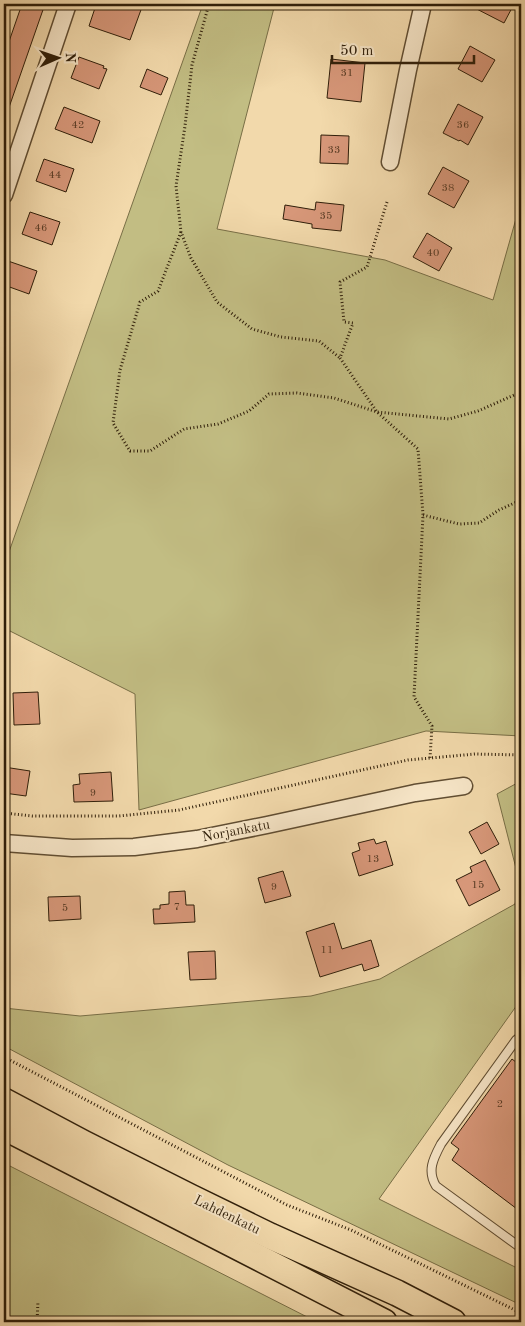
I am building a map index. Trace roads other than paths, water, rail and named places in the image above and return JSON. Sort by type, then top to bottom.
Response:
[{"type":"main road","name":"Lahdenkatu","points":[[4,1101],[190,1197],[270,1236],[397,1293],[453,1322]]},
{"type":"main road","name":"Lahdenkatu","points":[[4,1127],[384,1322]]},
{"type":"street","points":[[4,195],[68,4]]},
{"type":"street","points":[[390,162],[423,4]]},
{"type":"street","name":"Norjankatu","points":[[4,843],[72,848],[143,846],[197,839],[267,826],[415,793],[464,786]]},
{"type":"lane","points":[[521,1036],[516,1040],[441,1144],[432,1166],[432,1178],[436,1186],[521,1248]]}]
